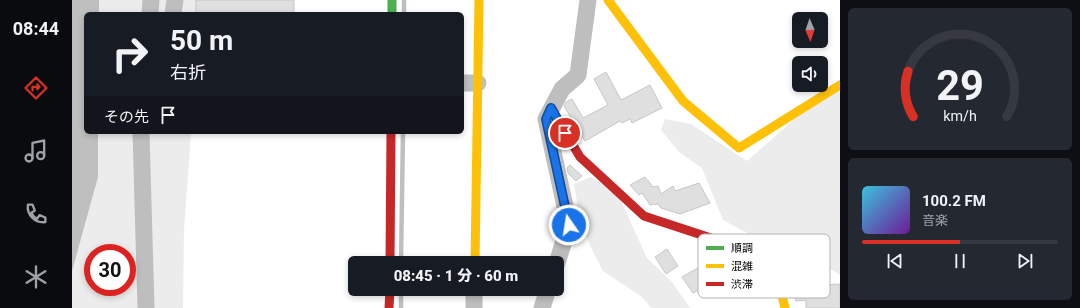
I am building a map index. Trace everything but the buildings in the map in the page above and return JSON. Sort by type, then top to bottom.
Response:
[{"type":"street","points":[[150,12],[151,0]]},
{"type":"street","points":[[173,12],[175,0]]},
{"type":"street","points":[[392,0],[392,12]]},
{"type":"street","points":[[475,256],[470,83],[480,0]]},
{"type":"street","points":[[559,256],[569,225],[546,119],[562,89],[578,75],[588,0]]},
{"type":"street","points":[[608,0],[683,101],[740,148],[840,85]]},
{"type":"street","points":[[551,108],[580,157],[644,216],[700,234]]},
{"type":"street","points":[[141,134],[146,308]]},
{"type":"street","points":[[390,256],[391,134]]},
{"type":"street","points":[[389,308],[390,296]]},
{"type":"street","points":[[474,296],[474,308]]},
{"type":"street","points":[[542,308],[546,296]]},
{"type":"street","points":[[782,298],[784,308]]},
{"type":"shaded area","points":[[72,0],[199,0],[198,12],[84,12],[84,134],[191,134],[184,230],[183,308],[72,308]]},
{"type":"shaded area","points":[[72,0],[99,0],[99,12],[84,12],[84,134],[98,134],[98,177],[72,271]]},
{"type":"shaded area","points":[[840,79],[840,275],[830,269],[830,234],[749,234],[723,220],[702,168],[679,152],[661,130],[665,119],[691,124],[747,161],[825,92],[828,92],[828,90]]},
{"type":"shaded area","points":[[591,177],[617,192],[647,258],[672,282],[690,308],[651,308],[642,297],[603,271],[591,248],[580,219],[574,184]]},
{"type":"waterway","points":[[404,0],[404,12]]},
{"type":"waterway","points":[[401,256],[403,134]]},
{"type":"waterway","points":[[401,296],[401,308]]},
{"type":"traffic: fast","points":[[392,0],[392,12]]},
{"type":"traffic: slow","points":[[475,256],[479,0]]},
{"type":"traffic: slow","points":[[608,0],[683,101],[739,148],[840,85]]},
{"type":"traffic: slow","points":[[783,298],[785,308]]},
{"type":"traffic: jam","points":[[551,108],[580,157],[644,216],[699,234]]},
{"type":"traffic: jam","points":[[390,256],[391,134]]},
{"type":"traffic: jam","points":[[389,308],[390,296]]},
{"type":"route","points":[[565,133],[551,108],[546,119],[569,225]]}]
